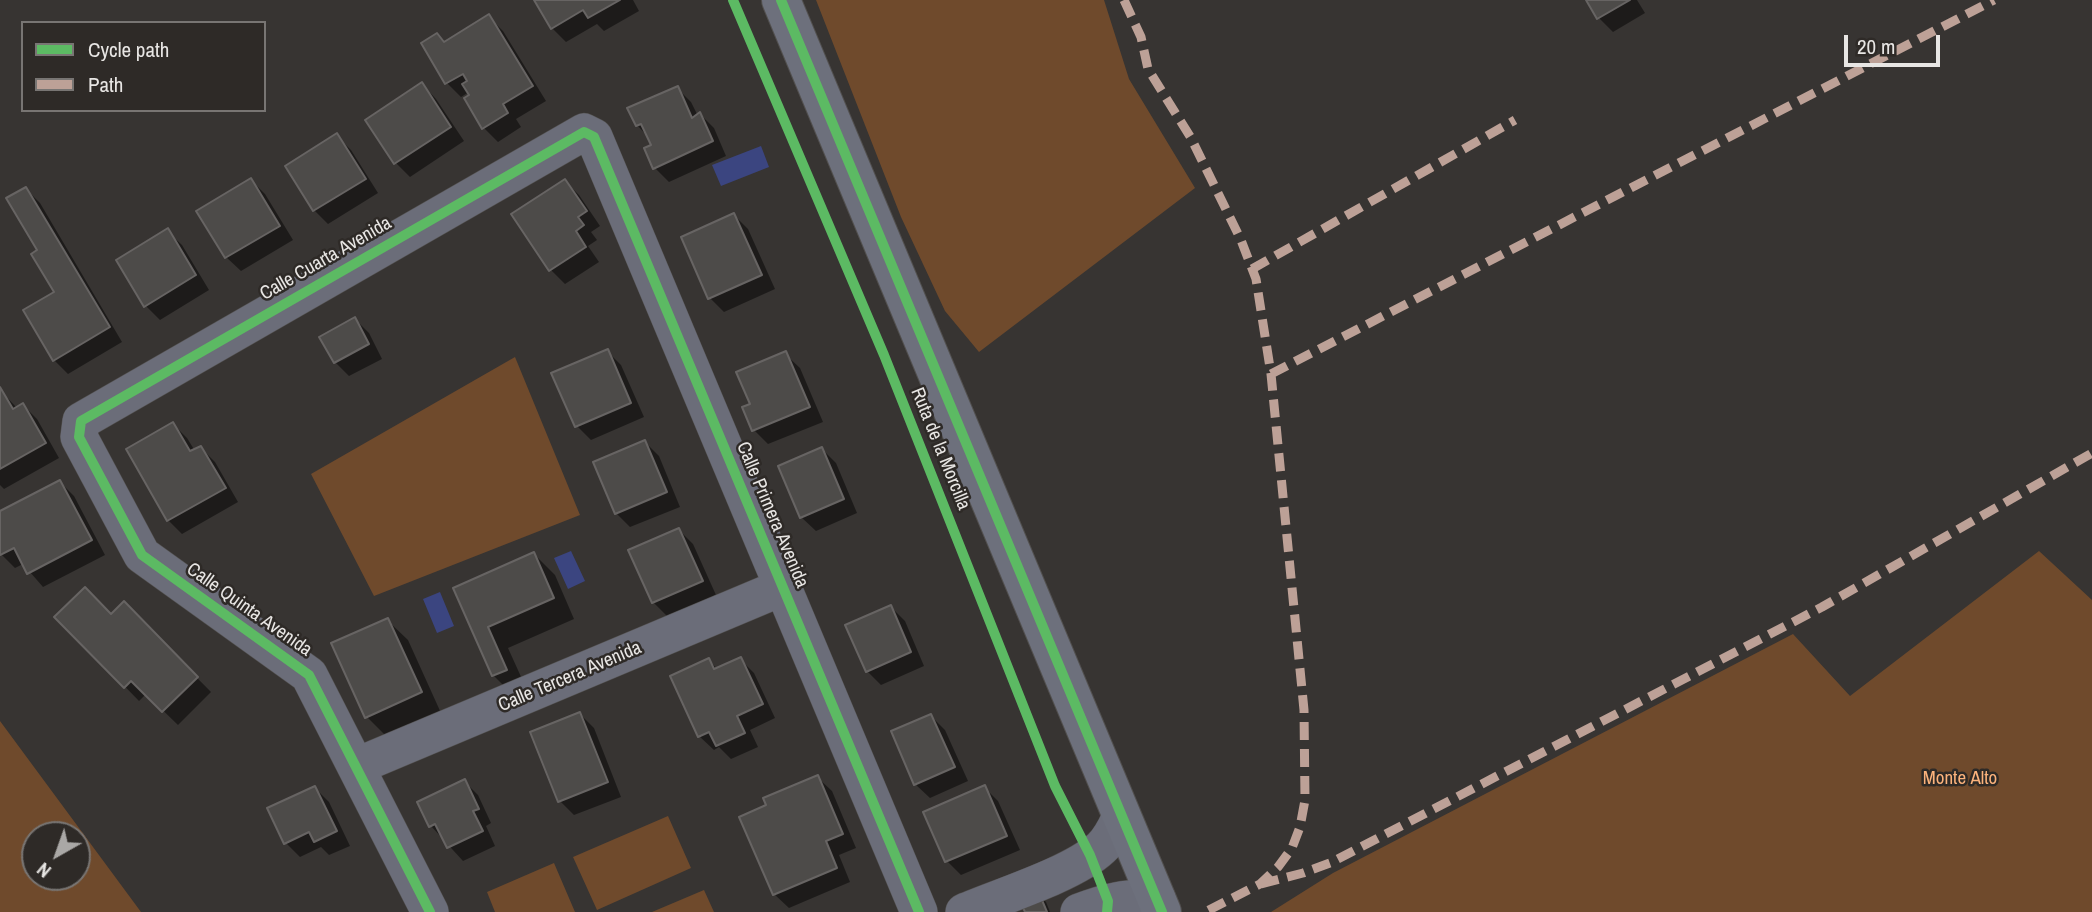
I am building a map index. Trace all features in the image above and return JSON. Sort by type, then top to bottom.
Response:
[{"type":"main road","points":[[781,0],[1159,905]]},
{"type":"street","name":"Calle Cuarta Avenida","points":[[80,422],[584,132],[590,133]]},
{"type":"street","name":"Calle Primera Avenida","points":[[590,133],[594,137],[919,912]]},
{"type":"street","name":"Calle Quinta Avenida","points":[[80,422],[79,437],[142,555],[309,675],[430,912]]},
{"type":"street","name":"Calle Tercera Avenida","points":[[357,766],[783,587]]},
{"type":"street","points":[[964,912],[1077,865],[1100,849],[1113,834],[1121,816]]},
{"type":"street","points":[[1079,912],[1108,901],[1130,897],[1159,905]]},
{"type":"green space","points":[[816,0],[1104,0],[1129,79],[1195,188],[979,352],[945,311],[901,217]]},
{"type":"green space","points":[[515,357],[580,515],[374,596],[311,474]]},
{"type":"green space","name":"Monte Alto","points":[[2039,551],[2092,600],[2092,912],[1271,912],[1333,873],[1793,634],[1850,696]]},
{"type":"green space","points":[[0,721],[74,821],[21,821],[21,891],[91,891],[91,844],[141,912],[0,912]]},
{"type":"green space","points":[[668,816],[691,868],[597,910],[573,857]]},
{"type":"green space","points":[[554,863],[575,912],[495,912],[487,892]]},
{"type":"green space","points":[[704,890],[714,912],[652,912]]},
{"type":"water","points":[[761,146],[769,167],[721,186],[712,165]]},
{"type":"water","points":[[571,551],[585,581],[568,589],[554,558]]},
{"type":"water","points":[[440,592],[454,626],[437,633],[423,599]]},
{"type":"building","points":[[534,0],[620,0],[588,18],[583,10],[551,29]]},
{"type":"building","points":[[1586,0],[1630,0],[1597,19]]},
{"type":"building","points":[[489,14],[533,86],[503,104],[508,113],[482,129],[464,98],[469,95],[462,84],[467,81],[463,74],[445,84],[421,43],[437,33],[444,42]]},
{"type":"building","points":[[422,82],[451,127],[394,164],[365,120]]},
{"type":"building","points":[[678,86],[692,118],[700,112],[713,141],[653,169],[644,148],[651,145],[641,124],[636,126],[627,108]]},
{"type":"building","points":[[337,133],[366,179],[313,211],[285,166]]},
{"type":"building","points":[[251,178],[280,226],[225,258],[196,211]]},
{"type":"building","points":[[565,179],[587,211],[578,217],[584,225],[576,231],[586,247],[549,271],[511,214]]},
{"type":"building","points":[[26,187],[110,327],[53,361],[23,310],[54,292],[31,254],[37,250],[6,198]]},
{"type":"building","points":[[734,213],[762,275],[708,299],[681,237]]},
{"type":"building","points":[[168,228],[196,275],[144,307],[116,260]]},
{"type":"building","points":[[355,317],[369,344],[334,363],[319,337]]},
{"type":"building","points":[[608,349],[631,403],[575,427],[551,373]]},
{"type":"building","points":[[786,351],[810,407],[752,431],[742,407],[750,404],[736,372]]},
{"type":"building","points":[[0,387],[13,409],[23,403],[46,443],[0,469]]},
{"type":"building","points":[[173,422],[190,451],[201,446],[226,488],[167,521],[126,449]]},
{"type":"building","points":[[645,440],[667,492],[615,514],[593,462]]},
{"type":"building","points":[[822,447],[844,499],[800,518],[778,466]]},
{"type":"building","points":[[60,480],[92,540],[27,574],[14,548],[0,555],[0,511]]},
{"type":"building","points":[[679,528],[703,581],[652,603],[628,550]]},
{"type":"building","points":[[534,552],[554,598],[488,627],[507,670],[492,676],[453,588]]},
{"type":"building","points":[[85,587],[111,614],[124,601],[198,677],[162,712],[131,681],[124,688],[54,617]]},
{"type":"building","points":[[891,605],[911,652],[866,672],[845,625]]},
{"type":"building","points":[[388,618],[422,692],[365,718],[331,643]]},
{"type":"building","points":[[741,657],[763,704],[737,716],[745,733],[716,746],[709,732],[698,737],[670,676],[709,658],[714,669]]},
{"type":"building","points":[[580,712],[608,782],[558,802],[530,732]]},
{"type":"building","points":[[931,714],[955,767],[914,785],[891,731]]},
{"type":"building","points":[[818,775],[843,834],[826,841],[837,868],[773,895],[739,817],[766,805],[763,798]]},
{"type":"building","points":[[465,779],[479,809],[473,811],[483,831],[447,848],[435,824],[429,827],[417,802]]},
{"type":"building","points":[[985,785],[1007,836],[945,862],[923,812]]},
{"type":"building","points":[[315,786],[337,831],[314,842],[309,832],[284,844],[267,808]]},
{"type":"building","points":[[1039,893],[1047,912],[1025,912],[1020,901]]},
{"type":"marked path","points":[[1124,0],[1141,37],[1148,69],[1191,138],[1241,240],[1256,279],[1271,374],[1304,710],[1305,800],[1300,827],[1292,848],[1278,867],[1260,884],[1205,912]]},
{"type":"marked path","points":[[1271,374],[1994,0]]},
{"type":"marked path","points":[[1252,269],[1515,120]]},
{"type":"marked path","points":[[1261,884],[1330,863],[1822,607],[2092,453]]},
{"type":"cycle path","name":"Ruta de la Morcilla","points":[[733,0],[884,355],[1055,786],[1090,855],[1108,901],[1107,912]]},
{"type":"cycle path","points":[[781,0],[1162,912]]},
{"type":"cycle path","points":[[430,912],[309,675],[142,555],[79,437],[81,421],[584,132],[594,137],[919,912]]}]
